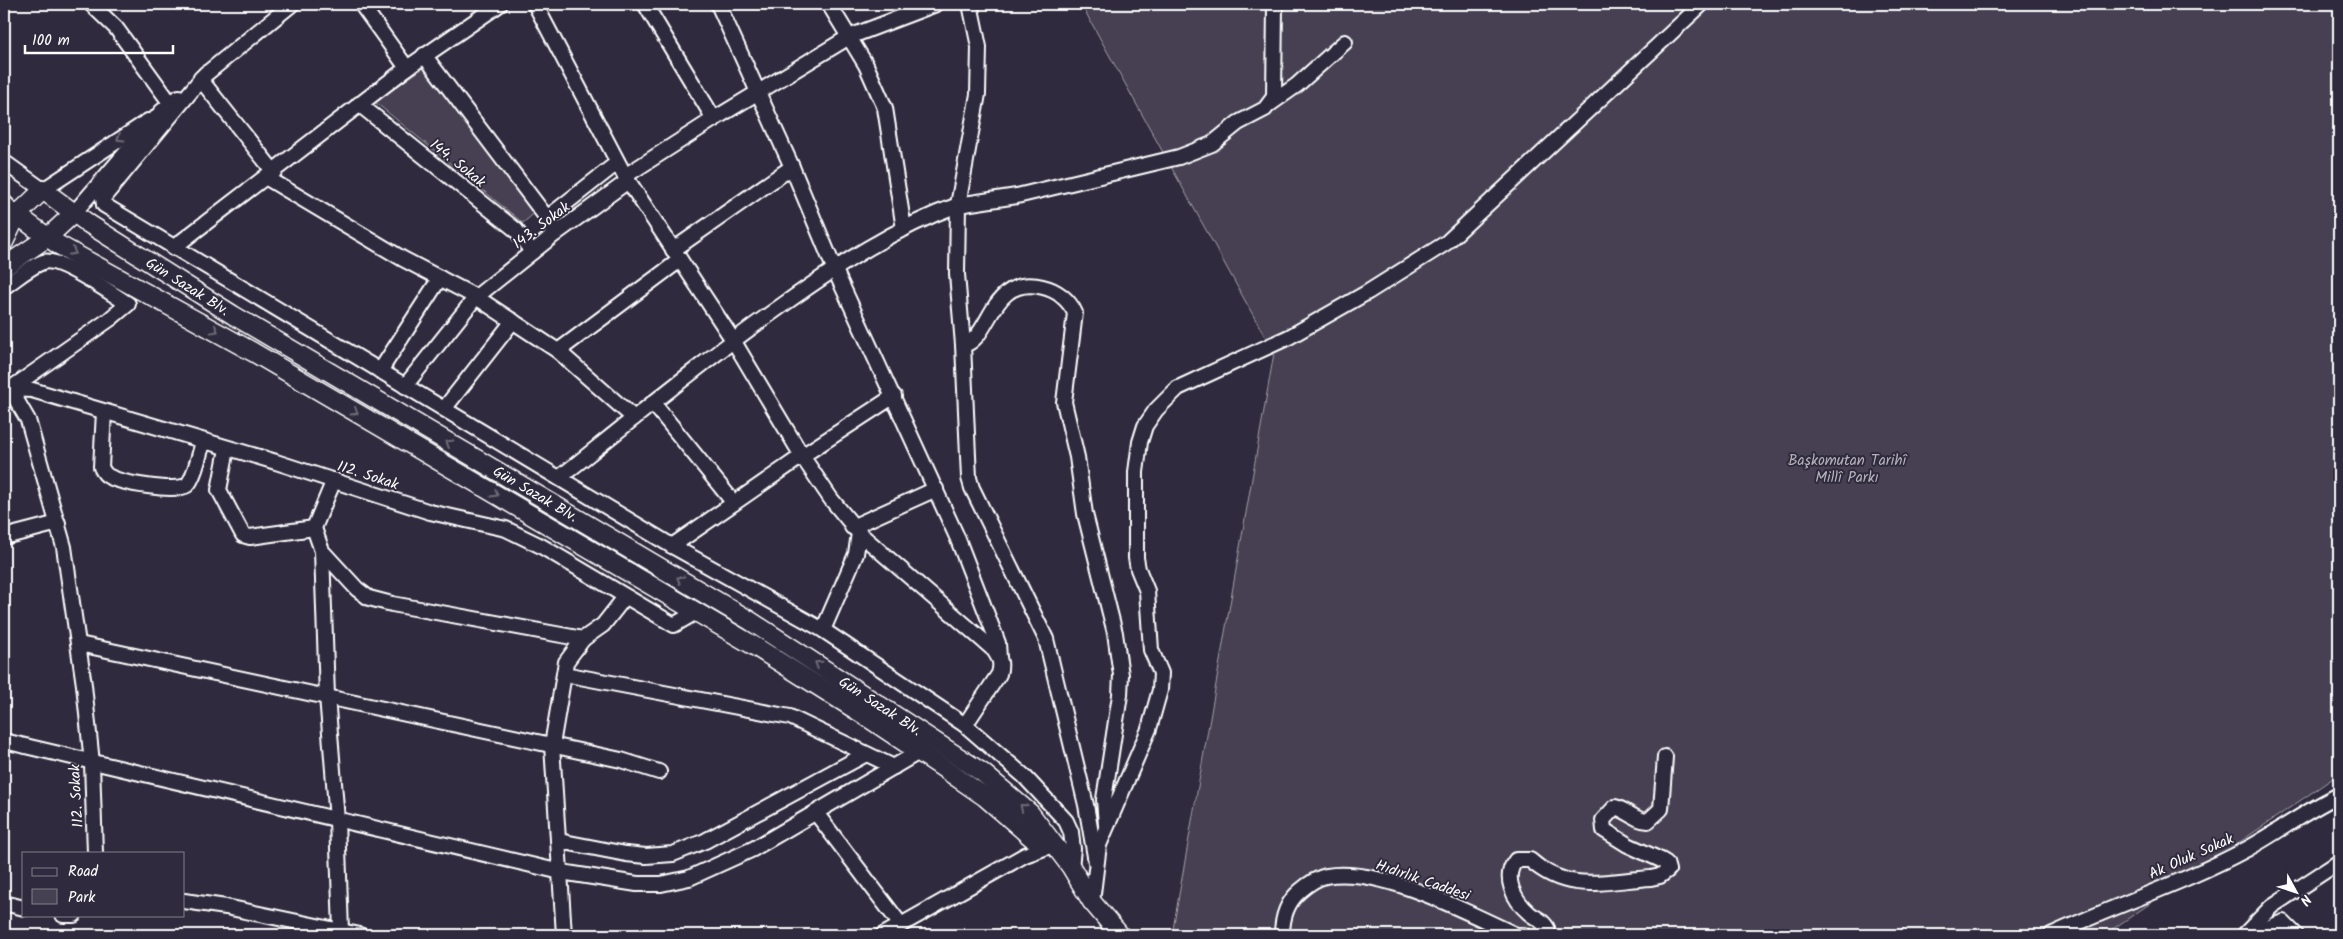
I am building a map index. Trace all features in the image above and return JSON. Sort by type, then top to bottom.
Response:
[{"type":"main road","name":"Gün Sazak Blv.","points":[[43,190],[74,213],[233,316],[749,620],[983,773],[1030,813],[1071,867],[1092,902],[1120,935]]},
{"type":"main road","points":[[4,242],[17,215],[43,190]]},
{"type":"main road","points":[[4,267],[48,237],[74,213]]},
{"type":"main road","name":"Gün Sazak Blv.","points":[[17,215],[48,237],[253,352],[696,612],[856,710],[985,797],[1032,837],[1053,845]]},
{"type":"street","points":[[91,4],[116,28],[166,108]]},
{"type":"street","points":[[43,190],[166,108],[292,4]]},
{"type":"street","points":[[361,4],[407,68]]},
{"type":"street","points":[[173,248],[424,55],[500,4]]},
{"type":"street","points":[[535,4],[626,179],[733,340],[802,456],[856,530],[994,650],[999,658]]},
{"type":"street","points":[[645,4],[714,119]]},
{"type":"street","points":[[718,4],[792,167],[834,268],[936,489],[998,643],[1001,665],[999,674],[966,725]]},
{"type":"street","points":[[829,4],[878,90],[885,108],[904,228]]},
{"type":"street","name":"143. Sokak","points":[[404,386],[476,297],[626,179],[714,119],[849,38],[936,4]]},
{"type":"street","points":[[970,4],[979,47],[978,94],[958,205],[957,274],[963,345],[970,483],[1046,639],[1086,805],[1096,862]]},
{"type":"street","points":[[1270,104],[1274,97],[1275,4]]},
{"type":"street","points":[[1092,902],[1098,844],[1148,729],[1160,690],[1161,673],[1151,650],[1147,591],[1138,570],[1136,558],[1136,472],[1140,442],[1145,426],[1156,410],[1178,388],[1289,337],[1368,292],[1446,243],[1702,4]]},
{"type":"street","points":[[559,478],[733,340],[834,268],[866,248],[930,215],[958,205],[1017,196],[1179,157],[1212,144],[1238,123],[1270,104],[1296,85],[1345,42]]},
{"type":"street","points":[[424,55],[547,218],[555,234]]},
{"type":"street","points":[[203,76],[270,175],[403,259],[476,297],[558,351],[634,418]]},
{"type":"street","points":[[203,76],[103,198],[104,205],[121,217],[672,546],[822,630],[966,725],[1024,776],[1066,821],[1071,832],[1073,849],[1071,867]]},
{"type":"street","name":"144. Sokak","points":[[359,104],[516,230],[532,252]]},
{"type":"street","points":[[74,213],[166,108]]},
{"type":"street","name":"Gün Sazak Blv.","points":[[4,162],[43,190]]},
{"type":"street","points":[[547,218],[617,163]]},
{"type":"street","points":[[558,351],[677,255],[792,167]]},
{"type":"street","name":"Gün Sazak Blv.","points":[[4,202],[17,215]]},
{"type":"street","points":[[4,287],[44,261],[52,261],[64,265],[128,304],[110,319],[7,386]]},
{"type":"street","points":[[380,372],[440,278]]},
{"type":"street","points":[[963,345],[968,344],[975,338],[1006,293],[1015,288],[1035,285],[1048,288],[1066,300],[1075,313],[1064,402],[1077,457],[1085,514],[1115,634],[1121,675],[1120,695],[1104,799],[1106,825]]},
{"type":"street","points":[[444,409],[513,321]]},
{"type":"street","name":"112. Sokak","points":[[7,386],[32,390],[334,480],[430,512],[506,529],[541,546],[674,625],[696,612]]},
{"type":"street","name":"112. Sokak","points":[[7,386],[28,420],[64,547],[79,644],[92,763],[95,852]]},
{"type":"street","points":[[672,546],[802,456],[894,396]]},
{"type":"street","points":[[653,403],[734,503]]},
{"type":"street","points":[[104,412],[101,467],[108,476],[155,487],[183,487],[191,481],[203,442]]},
{"type":"street","points":[[227,449],[219,490],[243,535],[250,537],[314,528]]},
{"type":"street","points":[[334,480],[314,528],[322,551],[327,696],[337,820],[341,931]]},
{"type":"street","points":[[856,530],[936,489]]},
{"type":"street","points":[[4,537],[58,523]]},
{"type":"street","points":[[822,630],[856,554],[856,530]]},
{"type":"street","points":[[322,551],[357,589],[369,598],[392,604],[583,639]]},
{"type":"street","points":[[564,935],[562,872],[552,745],[566,662],[583,639],[603,625],[625,597]]},
{"type":"street","points":[[79,644],[621,760],[659,772]]},
{"type":"street","points":[[564,674],[790,716],[894,767]]},
{"type":"street","points":[[4,741],[562,872],[637,884],[660,884],[688,878],[753,848],[816,814],[919,752]]},
{"type":"street","points":[[559,841],[626,854],[646,856],[673,854],[705,841],[866,754]]},
{"type":"street","points":[[1541,935],[1547,928],[1543,921],[1532,915],[1522,906],[1513,891],[1508,874],[1516,860],[1530,860],[1545,873],[1576,883],[1651,878],[1660,876],[1668,870],[1666,863],[1612,837],[1604,830],[1603,820],[1610,810],[1616,807],[1627,810],[1641,821],[1648,821],[1661,809],[1665,757]]},
{"type":"street","name":"Ak Oluk Sokak","points":[[2051,935],[2104,911],[2180,881],[2230,857],[2339,795]]},
{"type":"street","points":[[816,814],[902,925]]},
{"type":"street","points":[[883,935],[1025,855],[1053,845]]},
{"type":"street","points":[[2244,935],[2272,906],[2339,862]]},
{"type":"street","name":"Hıdırlık Caddesi","points":[[1282,935],[1282,921],[1292,898],[1306,885],[1324,876],[1344,874],[1366,877],[1411,890],[1516,934],[1524,935]]},
{"type":"street","points":[[185,901],[226,907],[360,935]]},
{"type":"street","points":[[4,904],[22,908]]},
{"type":"street","points":[[2250,935],[2284,922],[2296,935]]},
{"type":"green space","name":"Başkomutan Tarihî Millî Parkı","points":[[1081,4],[2339,4],[2339,774],[2104,935],[1172,935],[1274,353]]},
{"type":"green space","points":[[426,66],[537,211],[523,223],[375,102]]}]
